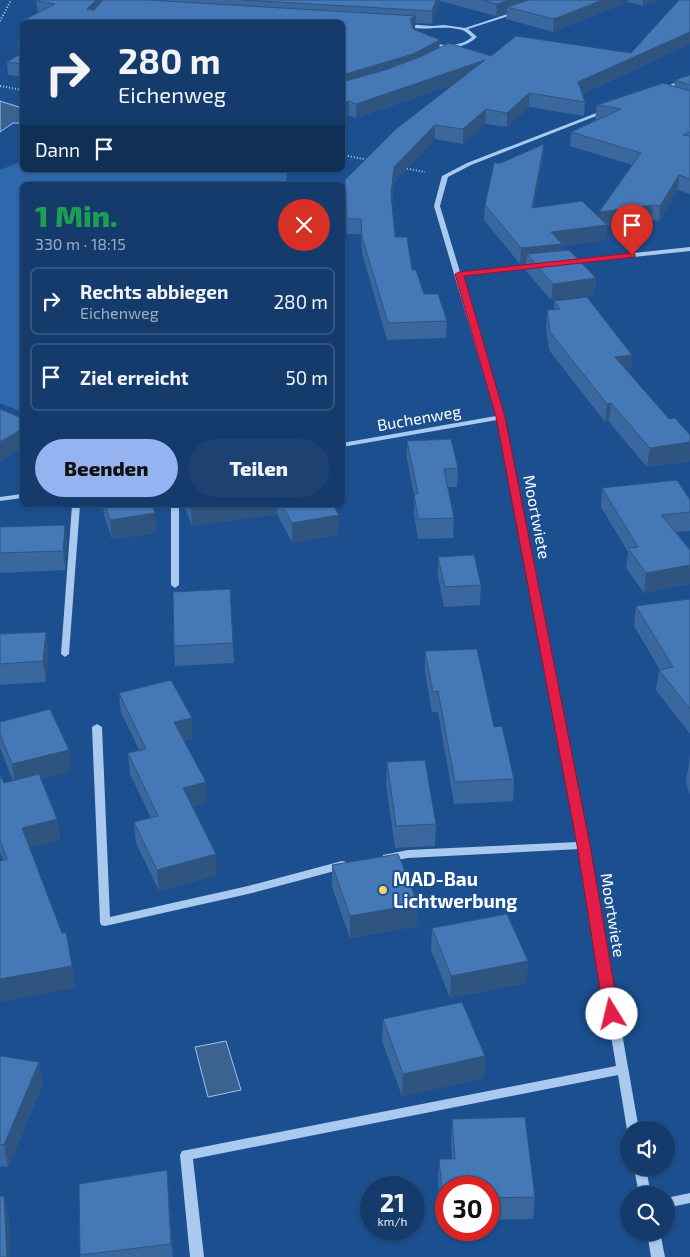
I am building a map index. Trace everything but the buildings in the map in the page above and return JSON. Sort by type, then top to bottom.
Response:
[{"type":"street","points":[[394,24],[465,29],[526,10]]},
{"type":"street","points":[[413,34],[431,27]]},
{"type":"street","points":[[421,42],[442,46],[472,41],[475,36],[465,29]]},
{"type":"street","points":[[450,52],[453,45]]},
{"type":"street","points":[[664,94],[656,91],[690,78]]},
{"type":"street","points":[[445,176],[469,164],[612,109]]},
{"type":"street","name":"Moortwiete","points":[[445,176],[437,206],[459,274],[500,417],[584,845],[631,1121]]},
{"type":"street","points":[[565,263],[690,249]]},
{"type":"street","points":[[459,274],[546,265]]},
{"type":"street","name":"Buchenweg","points":[[345,444],[500,417]]},
{"type":"street","points":[[0,499],[20,496]]},
{"type":"street","points":[[65,654],[76,507]]},
{"type":"street","points":[[175,507],[175,585]]},
{"type":"street","points":[[97,727],[105,922],[248,890],[328,867],[355,863]]},
{"type":"street","points":[[373,860],[408,854],[584,845]]},
{"type":"street","points":[[197,1257],[186,1155],[621,1070]]},
{"type":"street","points":[[675,1201],[690,1198]]},
{"type":"street","points":[[655,1241],[658,1257]]},
{"type":"path","points":[[0,21],[11,0]]},
{"type":"path","points":[[0,86],[20,90]]},
{"type":"path","points":[[345,156],[370,161]]},
{"type":"path","points":[[398,167],[445,176]]},
{"type":"shaded area","points":[[0,101],[20,107],[20,123],[13,123],[0,132]]},
{"type":"shaded area","points":[[20,162],[20,172],[288,172],[286,182],[20,182],[20,411],[0,403],[0,170]]},
{"type":"shaded area","points":[[226,1041],[241,1090],[208,1097],[195,1047]]},
{"type":"place","name":"MAD-Bau Lichtwerbung","points":[[383,890]]},
{"type":"route","points":[[612,1014],[584,845],[500,417],[459,274],[632,255]]}]
